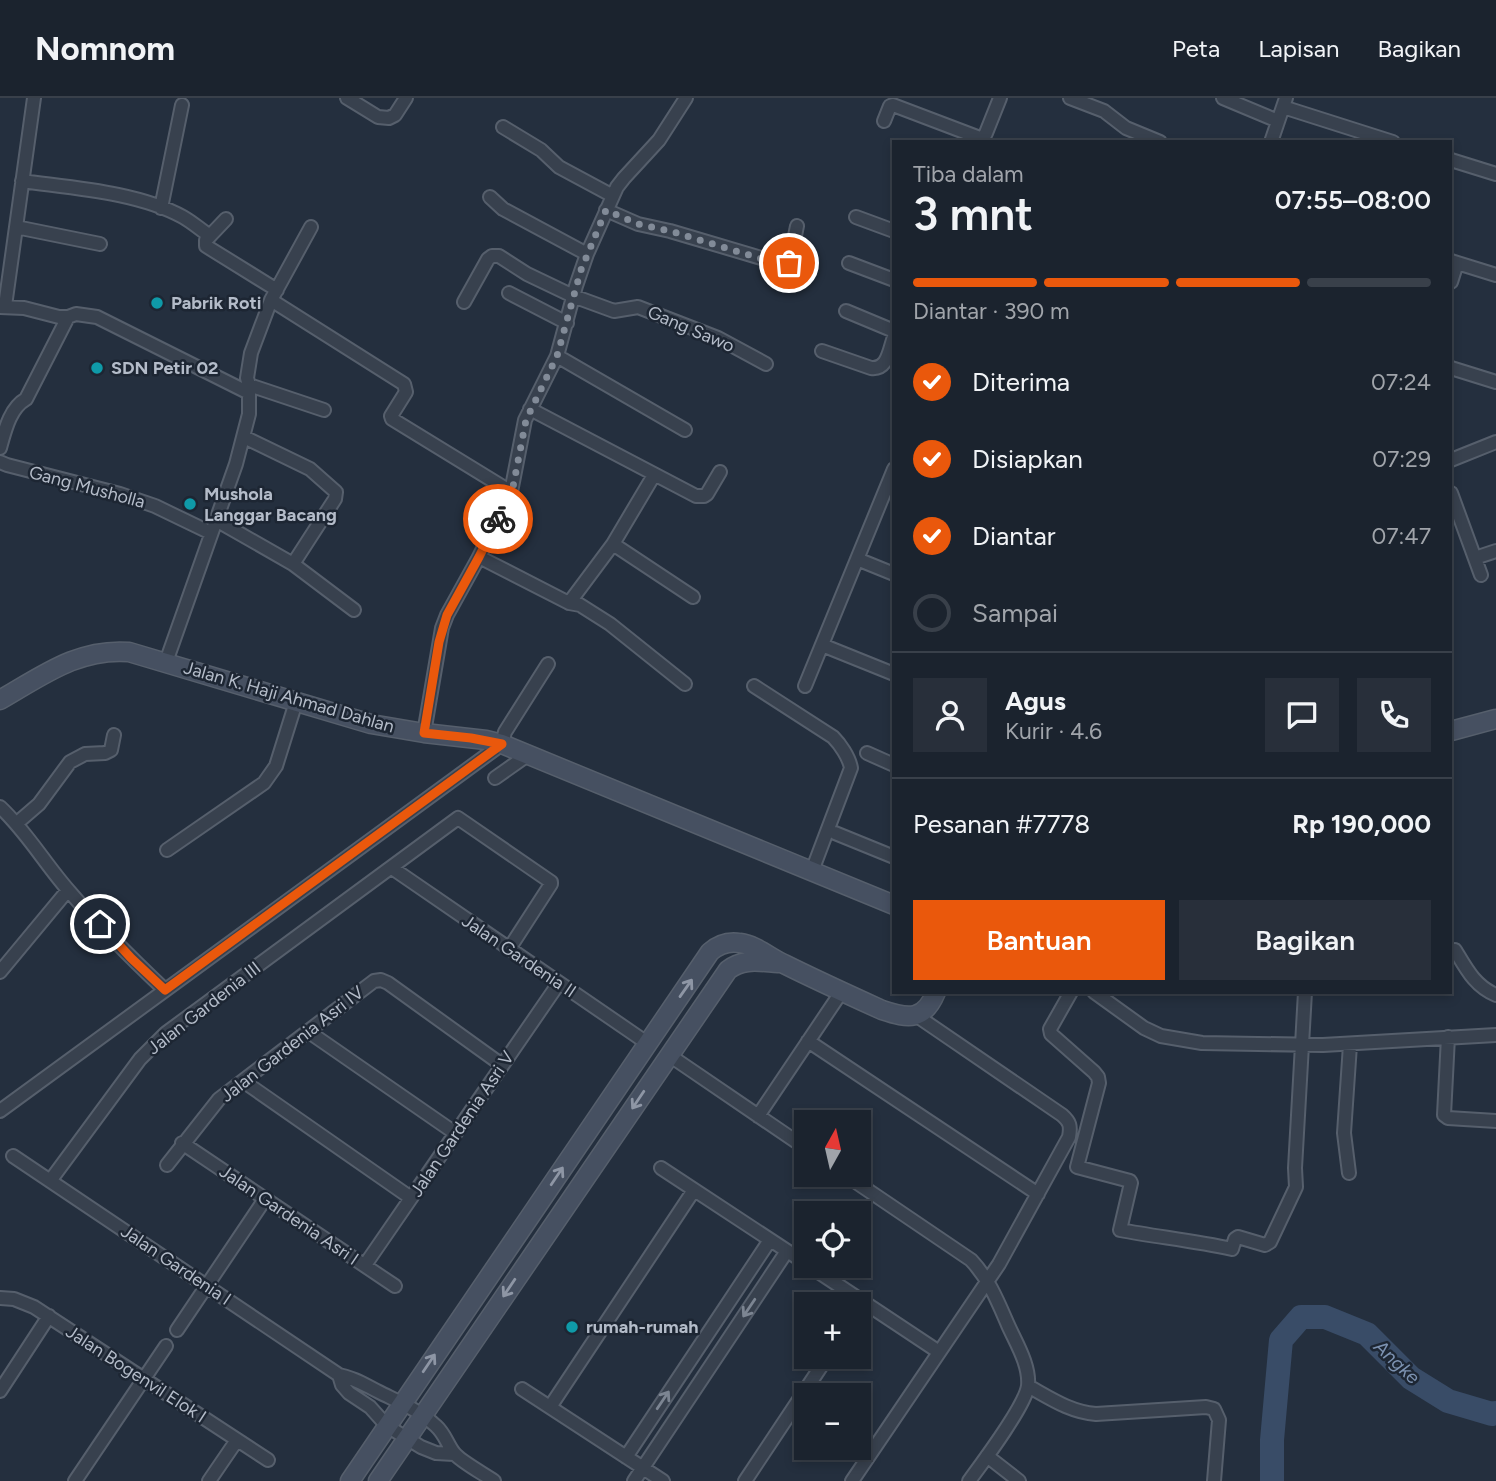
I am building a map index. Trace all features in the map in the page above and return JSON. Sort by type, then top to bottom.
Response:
[{"type":"street","points":[[34,98],[2,307],[24,308],[59,317],[76,314],[97,317],[249,389],[324,410]]},
{"type":"street","points":[[347,98],[378,117],[389,118],[395,116],[406,98]]},
{"type":"street","points":[[424,733],[442,628],[512,492],[521,438],[530,409],[557,356],[587,254],[606,210],[624,178],[659,140],[686,98]]},
{"type":"street","points":[[884,121],[890,106],[893,105],[970,138],[980,138],[984,137],[1000,98]]},
{"type":"street","points":[[1070,98],[1104,111],[1126,128],[1155,140]]},
{"type":"street","points":[[1223,98],[1278,121]]},
{"type":"street","points":[[1272,140],[1284,103],[1386,140]]},
{"type":"street","points":[[161,208],[182,106]]},
{"type":"street","points":[[503,127],[541,150],[559,167],[613,196]]},
{"type":"street","points":[[1452,160],[1496,174]]},
{"type":"street","points":[[22,181],[95,191],[161,208],[184,218],[210,236]]},
{"type":"street","points":[[490,197],[503,209],[587,254]]},
{"type":"street","points":[[606,210],[638,224],[782,265],[789,263],[797,226]]},
{"type":"street","points":[[856,217],[892,230]]},
{"type":"street","points":[[226,219],[206,240],[206,246],[404,384],[406,392],[391,416],[392,419],[512,492]]},
{"type":"street","points":[[16,227],[100,244]]},
{"type":"street","points":[[166,662],[244,437],[249,414],[247,378],[251,353],[274,295],[311,227]]},
{"type":"street","name":"Gang Sawo","points":[[464,302],[488,259],[495,255],[527,275],[573,296],[614,311],[638,307],[718,338],[766,364]]},
{"type":"street","points":[[1454,262],[1496,275]]},
{"type":"street","points":[[849,263],[892,279]]},
{"type":"street","points":[[509,293],[567,323]]},
{"type":"street","points":[[846,312],[892,330]]},
{"type":"street","points":[[0,448],[13,412],[19,403],[26,399],[68,317]]},
{"type":"street","points":[[822,351],[878,369],[884,366],[892,343]]},
{"type":"street","points":[[557,356],[685,430]]},
{"type":"street","points":[[1452,368],[1496,382]]},
{"type":"street","points":[[530,409],[696,496],[707,494],[720,472]]},
{"type":"street","points":[[244,437],[310,468],[336,492],[335,499],[293,564]]},
{"type":"street","points":[[1452,460],[1496,442]]},
{"type":"street","name":"Gang Musholla","points":[[0,462],[120,494],[214,526],[293,564],[354,610]]},
{"type":"street","points":[[569,603],[613,544],[654,475]]},
{"type":"street","points":[[805,685],[892,475]]},
{"type":"street","points":[[1452,496],[1481,575]]},
{"type":"street","points":[[613,544],[693,597]]},
{"type":"street","points":[[1475,558],[1496,551]]},
{"type":"street","points":[[479,557],[569,603],[580,605],[610,624],[685,684]]},
{"type":"street","points":[[857,559],[892,573]]},
{"type":"street","points":[[822,645],[892,673]]},
{"type":"street","name":"Jalan K. Haji Ahmad Dahlan","points":[[0,700],[57,667],[85,655],[129,652],[371,724],[471,738],[514,748],[815,864],[892,904]]},
{"type":"street","points":[[514,748],[505,732],[548,664]]},
{"type":"street","points":[[754,686],[832,737],[850,762],[851,768],[815,864]]},
{"type":"street","points":[[167,850],[264,783],[276,766],[296,702]]},
{"type":"street","points":[[1452,731],[1496,719]]},
{"type":"street","points":[[17,823],[39,804],[70,762],[85,754],[111,750],[114,735]]},
{"type":"street","points":[[495,778],[514,748]]},
{"type":"street","points":[[0,1111],[165,990],[514,748]]},
{"type":"street","points":[[867,753],[892,764]]},
{"type":"street","points":[[0,807],[17,823],[68,890],[131,958],[165,990]]},
{"type":"street","name":"Jalan Gardenia III","points":[[50,1181],[152,1045],[456,819],[461,818],[551,882],[509,949]]},
{"type":"street","points":[[835,833],[892,856]]},
{"type":"street","name":"Jalan Gardenia II","points":[[391,868],[647,1044]]},
{"type":"street","points":[[0,972],[68,890]]},
{"type":"street","points":[[350,1481],[647,1044],[717,946],[744,943],[842,991],[907,1017],[917,1016],[925,1011],[935,994]]},
{"type":"street","points":[[1455,950],[1472,978],[1484,990],[1496,996]]},
{"type":"street","points":[[378,1481],[728,970],[733,965],[746,961],[782,963]]},
{"type":"street","name":"Jalan Gardenia Asri IV","points":[[167,1165],[219,1099],[374,981],[388,983],[502,1065]]},
{"type":"street","name":"Jalan Gardenia Asri V","points":[[365,1265],[559,983]]},
{"type":"street","points":[[758,1115],[842,991]]},
{"type":"street","points":[[1070,994],[1050,1029],[1051,1034],[1094,1072],[1099,1083],[1077,1167],[1130,1181],[1120,1230],[1232,1249],[1238,1237],[1265,1245],[1270,1242],[1296,1187],[1305,994]]},
{"type":"street","points":[[1097,994],[1144,1028],[1161,1036],[1202,1043],[1350,1045],[1496,1035]]},
{"type":"street","points":[[852,1481],[999,1264],[1069,1137],[1071,1128],[1068,1121],[917,1016]]},
{"type":"street","points":[[309,1032],[455,1133]]},
{"type":"street","points":[[663,1033],[671,1038],[668,1056],[652,1067],[644,1062],[647,1044],[663,1033]]},
{"type":"street","points":[[1448,1037],[1444,1115],[1448,1118],[1496,1121]]},
{"type":"street","points":[[808,1041],[1038,1194]]},
{"type":"street","points":[[1349,1173],[1344,1133],[1350,1045]]},
{"type":"street","points":[[668,1056],[794,1140]]},
{"type":"street","points":[[243,1081],[411,1198]]},
{"type":"street","name":"Jalan Gardenia Asri I","points":[[183,1143],[395,1286]]},
{"type":"street","name":"Jalan Gardenia I","points":[[13,1156],[339,1375],[359,1381],[422,1415],[447,1439],[454,1454],[436,1453],[406,1439],[387,1426],[370,1407],[349,1393],[342,1385],[339,1375]]},
{"type":"street","points":[[661,1168],[794,1256]]},
{"type":"street","points":[[863,1187],[971,1260],[981,1270],[1025,1363],[1028,1385],[1021,1404],[969,1481]]},
{"type":"street","points":[[550,1407],[694,1190]]},
{"type":"street","points":[[177,1330],[265,1199]]},
{"type":"street","points":[[626,1457],[770,1240]]},
{"type":"street","points":[[634,1481],[787,1251]]},
{"type":"street","points":[[826,1278],[844,1292]]},
{"type":"street","name":"Jalan Bogenvil Elok I","points":[[0,1298],[24,1302],[49,1316],[268,1460]]},
{"type":"street","points":[[871,1310],[939,1352]]},
{"type":"street","points":[[0,1391],[49,1316]]},
{"type":"street","points":[[75,1481],[166,1346]]},
{"type":"street","points":[[745,1481],[819,1369]]},
{"type":"street","points":[[1028,1385],[1070,1409],[1084,1413],[1206,1407],[1214,1409],[1219,1420],[1214,1481]]},
{"type":"street","points":[[522,1389],[663,1481]]},
{"type":"street","points":[[370,1407],[380,1393]]},
{"type":"street","points":[[209,1481],[237,1440]]},
{"type":"street","points":[[454,1454],[494,1481]]},
{"type":"street","points":[[987,1456],[1019,1481]]},
{"type":"waterway","name":"Angke","points":[[1272,1481],[1272,1440],[1281,1340],[1301,1317],[1325,1317],[1367,1334],[1411,1378],[1448,1401],[1496,1413]]},
{"type":"way so far","points":[[498,519],[512,492],[526,420],[557,356],[581,270],[606,210],[638,224],[782,265],[789,263]]},
{"type":"place","name":"Pabrik Roti","points":[[157,303]]},
{"type":"place","name":"SDN Petir 02","points":[[97,368]]},
{"type":"place","name":"Mushola Langgar Bacang","points":[[190,504]]},
{"type":"place","name":"rumah-rumah","points":[[572,1327]]},
{"type":"route","points":[[100,924],[165,990],[502,744],[424,733],[442,628],[498,519]]}]
